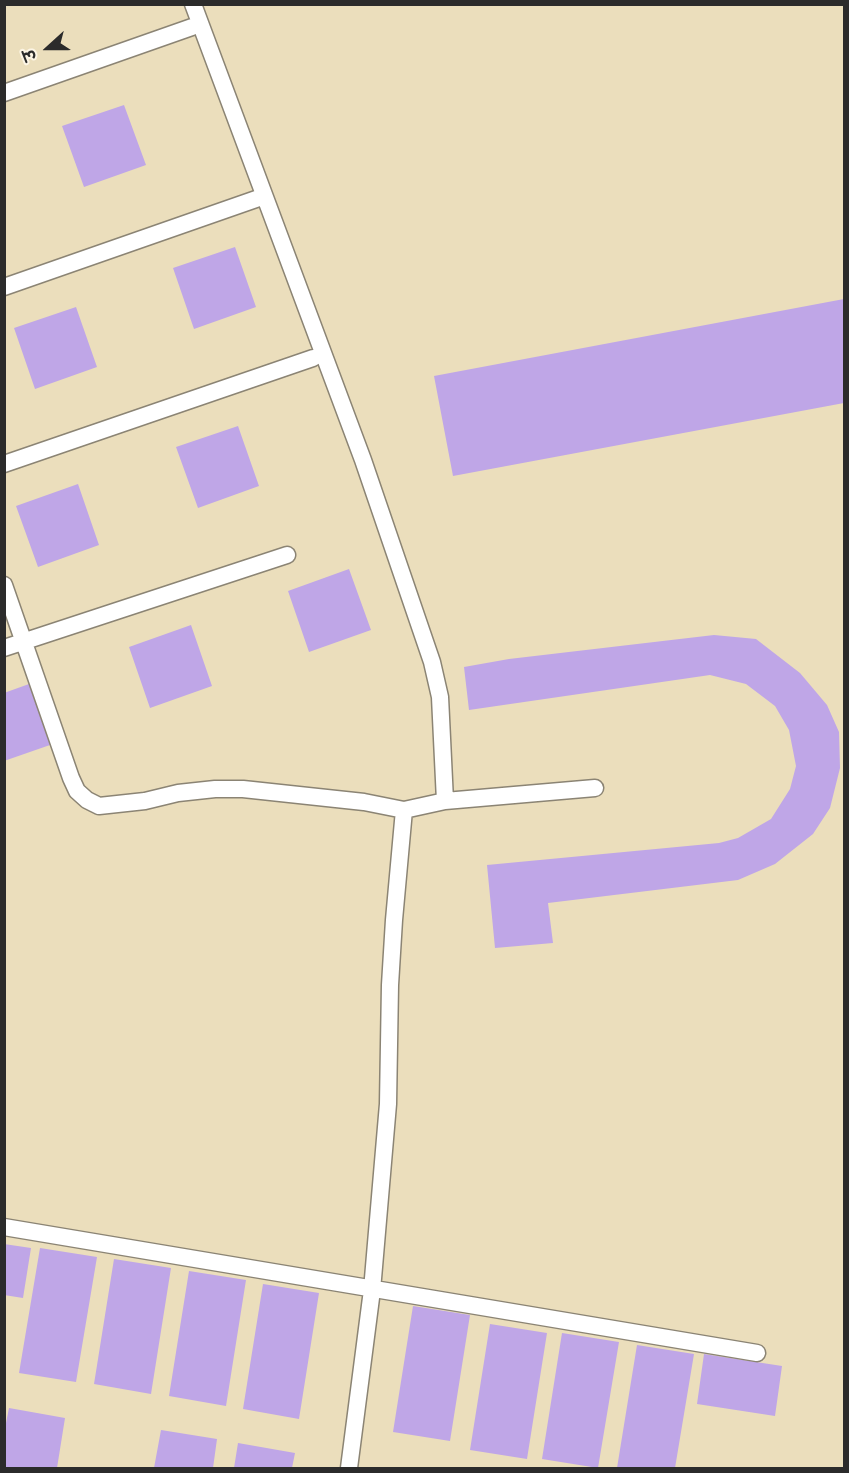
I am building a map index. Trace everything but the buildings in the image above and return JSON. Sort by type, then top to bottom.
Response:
[{"type":"lane","points":[[193,4],[363,460],[432,662],[440,697],[445,801]]},
{"type":"lane","points":[[4,93],[192,27]]},
{"type":"lane","points":[[4,287],[259,198]]},
{"type":"lane","points":[[4,464],[313,358]]},
{"type":"lane","points":[[4,648],[286,555]]},
{"type":"lane","points":[[4,585],[70,778],[77,791],[87,800],[99,806],[215,789],[243,789],[364,802],[404,810],[445,801],[595,788]]},
{"type":"lane","points":[[349,1468],[372,1290],[388,1104],[390,985],[404,810]]},
{"type":"lane","points":[[4,1227],[757,1353]]}]
